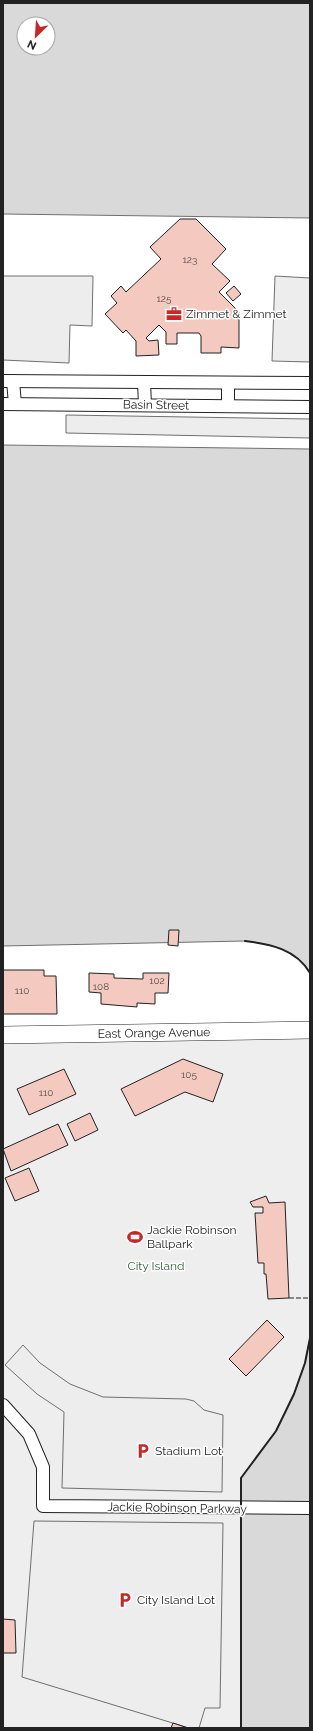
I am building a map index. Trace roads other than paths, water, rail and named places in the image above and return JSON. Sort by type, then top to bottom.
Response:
[{"type":"street","name":"Basin Street","points":[[8,381],[310,383]]},
{"type":"street","points":[[8,381],[9,404]]},
{"type":"street","points":[[144,382],[145,405]]},
{"type":"street","points":[[228,383],[228,406]]},
{"type":"street","name":"Basin Street","points":[[9,404],[310,407]]},
{"type":"street","name":"East Orange Avenue","points":[[3,1035],[308,1030]]},
{"type":"street","name":"Jackie Robinson Parkway","points":[[3,1405],[29,1434],[43,1467],[43,1506],[228,1509],[310,1508]]},
{"type":"place","name":"Zimmet & Zimmet","points":[[174,314]]},
{"type":"place","name":"Jackie Robinson Ballpark","points":[[135,1237]]},
{"type":"place","name":"Stadium Lot","points":[[143,1451]]},
{"type":"place","name":"City Island Lot","points":[[125,1600]]},
{"type":"park label","name":"City Island","points":[[156,1266]]}]
